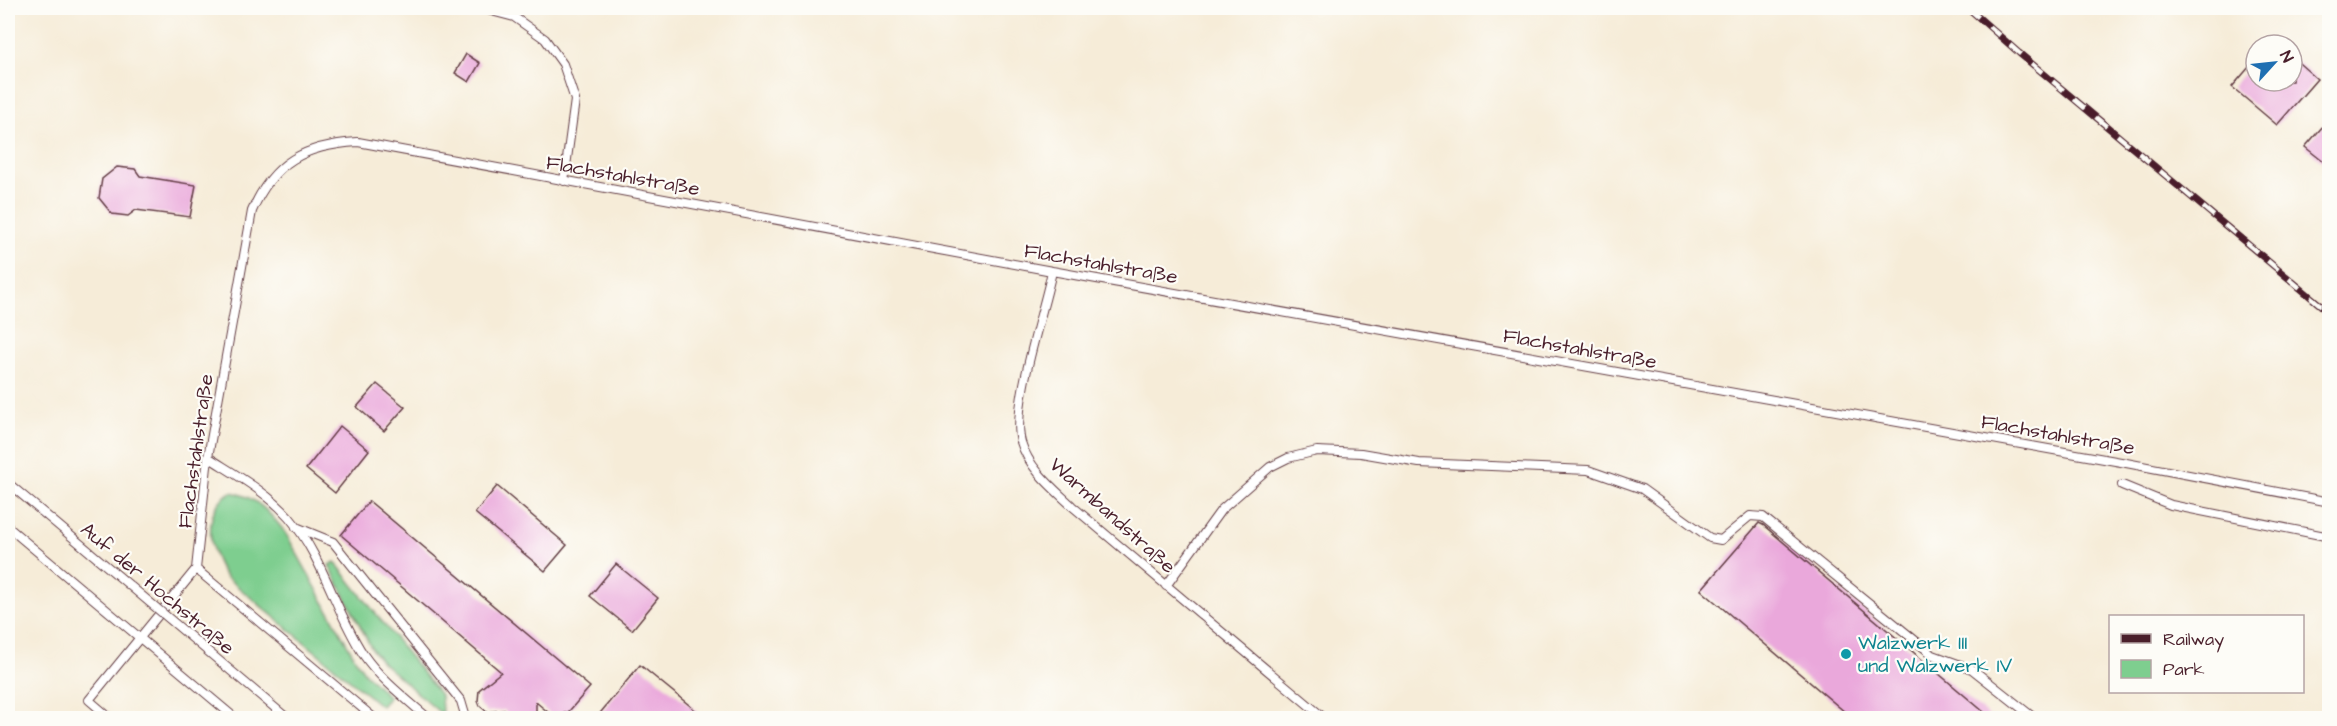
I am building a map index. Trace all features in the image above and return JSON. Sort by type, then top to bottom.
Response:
[{"type":"lane","points":[[480,8],[514,17],[545,39],[563,64],[575,100],[564,181]]},
{"type":"lane","name":"Flachstahlstraße","points":[[196,569],[208,457],[252,211],[269,180],[289,162],[307,151],[331,143],[358,142],[1052,271],[2121,462],[2330,502]]},
{"type":"lane","name":"Warmbandstraße","points":[[1052,271],[1026,379],[1020,418],[1021,441],[1030,462],[1046,482],[1324,718]]},
{"type":"lane","points":[[1166,586],[1221,510],[1270,467],[1288,458],[1317,451],[1361,453],[1419,463],[1588,470],[1642,489],[1710,538],[1721,540],[1750,516],[1763,517],[1933,656],[1971,669],[2034,718]]},
{"type":"lane","points":[[208,457],[273,502],[296,526],[363,654],[391,686],[428,718]]},
{"type":"lane","name":"Auf der Hochstraße","points":[[8,483],[286,718]]},
{"type":"lane","points":[[2122,485],[2171,505],[2330,537]]},
{"type":"lane","points":[[296,526],[333,542],[460,701],[466,718]]},
{"type":"lane","points":[[8,527],[235,718]]},
{"type":"lane","points":[[110,718],[89,700],[196,569],[372,717]]},
{"type":"green space","points":[[231,492],[255,501],[285,532],[356,660],[365,673],[389,697],[381,706],[226,577],[215,556],[210,532],[215,509]]},
{"type":"green space","points":[[335,562],[441,696],[442,711],[446,718],[383,663],[373,651],[329,565]]},
{"type":"building","points":[[466,54],[480,63],[469,82],[455,73]]},
{"type":"building","points":[[2304,68],[2317,79],[2277,125],[2232,87],[2244,73],[2244,93],[2304,93]]},
{"type":"building","points":[[2330,118],[2330,167],[2305,147]]},
{"type":"building","points":[[117,167],[135,169],[140,176],[196,185],[190,217],[136,210],[128,216],[112,214],[99,198],[102,179]]},
{"type":"building","points":[[377,384],[405,407],[384,431],[357,407]]},
{"type":"building","points":[[340,426],[369,450],[335,493],[306,469]]},
{"type":"building","points":[[497,486],[567,545],[545,571],[475,513]]},
{"type":"building","points":[[369,501],[590,687],[563,718],[555,718],[536,702],[536,718],[506,718],[505,710],[487,712],[480,706],[479,690],[501,672],[341,535]]},
{"type":"building","name":"Walzwerk III und Walzwerk IV","points":[[1759,523],[1991,718],[1852,718],[1701,590]]},
{"type":"building","points":[[616,564],[658,598],[632,630],[590,596]]},
{"type":"building","points":[[640,665],[705,718],[596,718]]},
{"type":"railway","points":[[1968,8],[2330,313]]},
{"type":"place","name":"Walzwerk III und Walzwerk IV","points":[[1846,654]]}]
